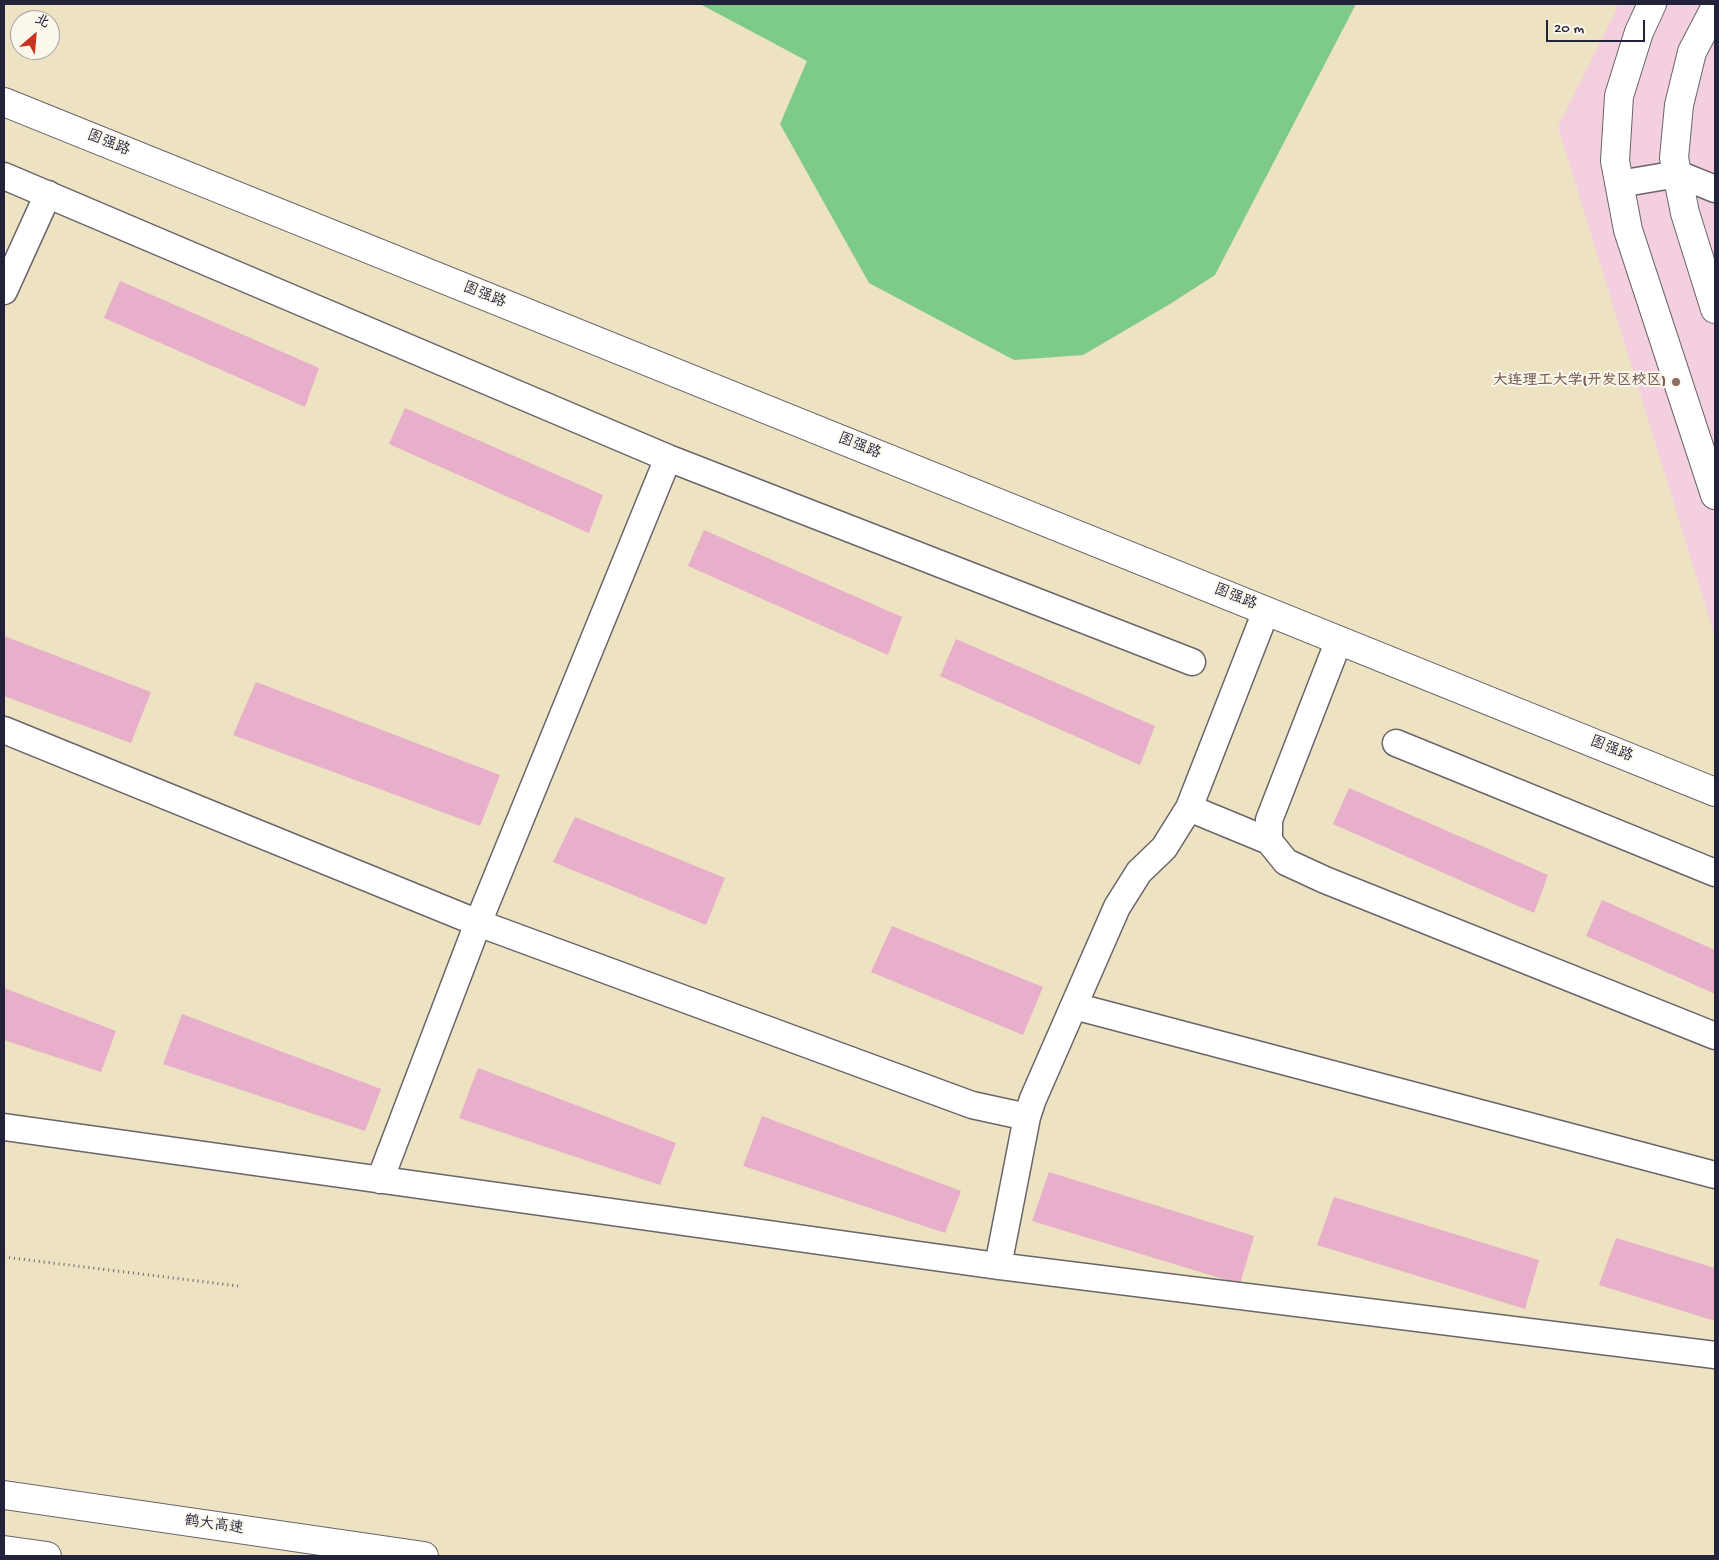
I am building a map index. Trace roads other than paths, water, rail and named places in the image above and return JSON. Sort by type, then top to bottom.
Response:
[{"type":"main road","points":[[1652,4],[1638,32],[1619,96],[1615,161],[1628,230],[1715,494]]},
{"type":"main road","points":[[1715,8],[1692,52],[1679,105],[1674,158],[1685,212],[1715,309]]},
{"type":"main road","name":"图强路","points":[[4,102],[1715,792]]},
{"type":"main road","name":"鹤大高速","points":[[4,1495],[424,1556]]},
{"type":"main road","points":[[4,1550],[47,1556]]},
{"type":"street","points":[[1619,184],[1678,174],[1715,189]]},
{"type":"street","points":[[4,176],[668,458],[1192,662]]},
{"type":"street","points":[[4,291],[48,194]]},
{"type":"street","points":[[380,1180],[478,923],[668,458]]},
{"type":"street","points":[[998,1266],[1027,1117],[1033,1099],[1117,907],[1139,872],[1164,848],[1189,808],[1266,611]]},
{"type":"street","points":[[1269,841],[1270,820],[1339,640]]},
{"type":"street","points":[[4,730],[478,923],[972,1105],[1027,1117]]},
{"type":"street","points":[[1396,743],[1715,873]]},
{"type":"street","points":[[1189,808],[1269,841],[1286,862],[1317,876],[1715,1036]]},
{"type":"street","points":[[1074,1006],[1715,1175]]},
{"type":"street","points":[[4,1127],[998,1266],[1715,1355]]},
{"type":"place","name":"大连理工大学(开发区校区)","points":[[1676,382]]}]
